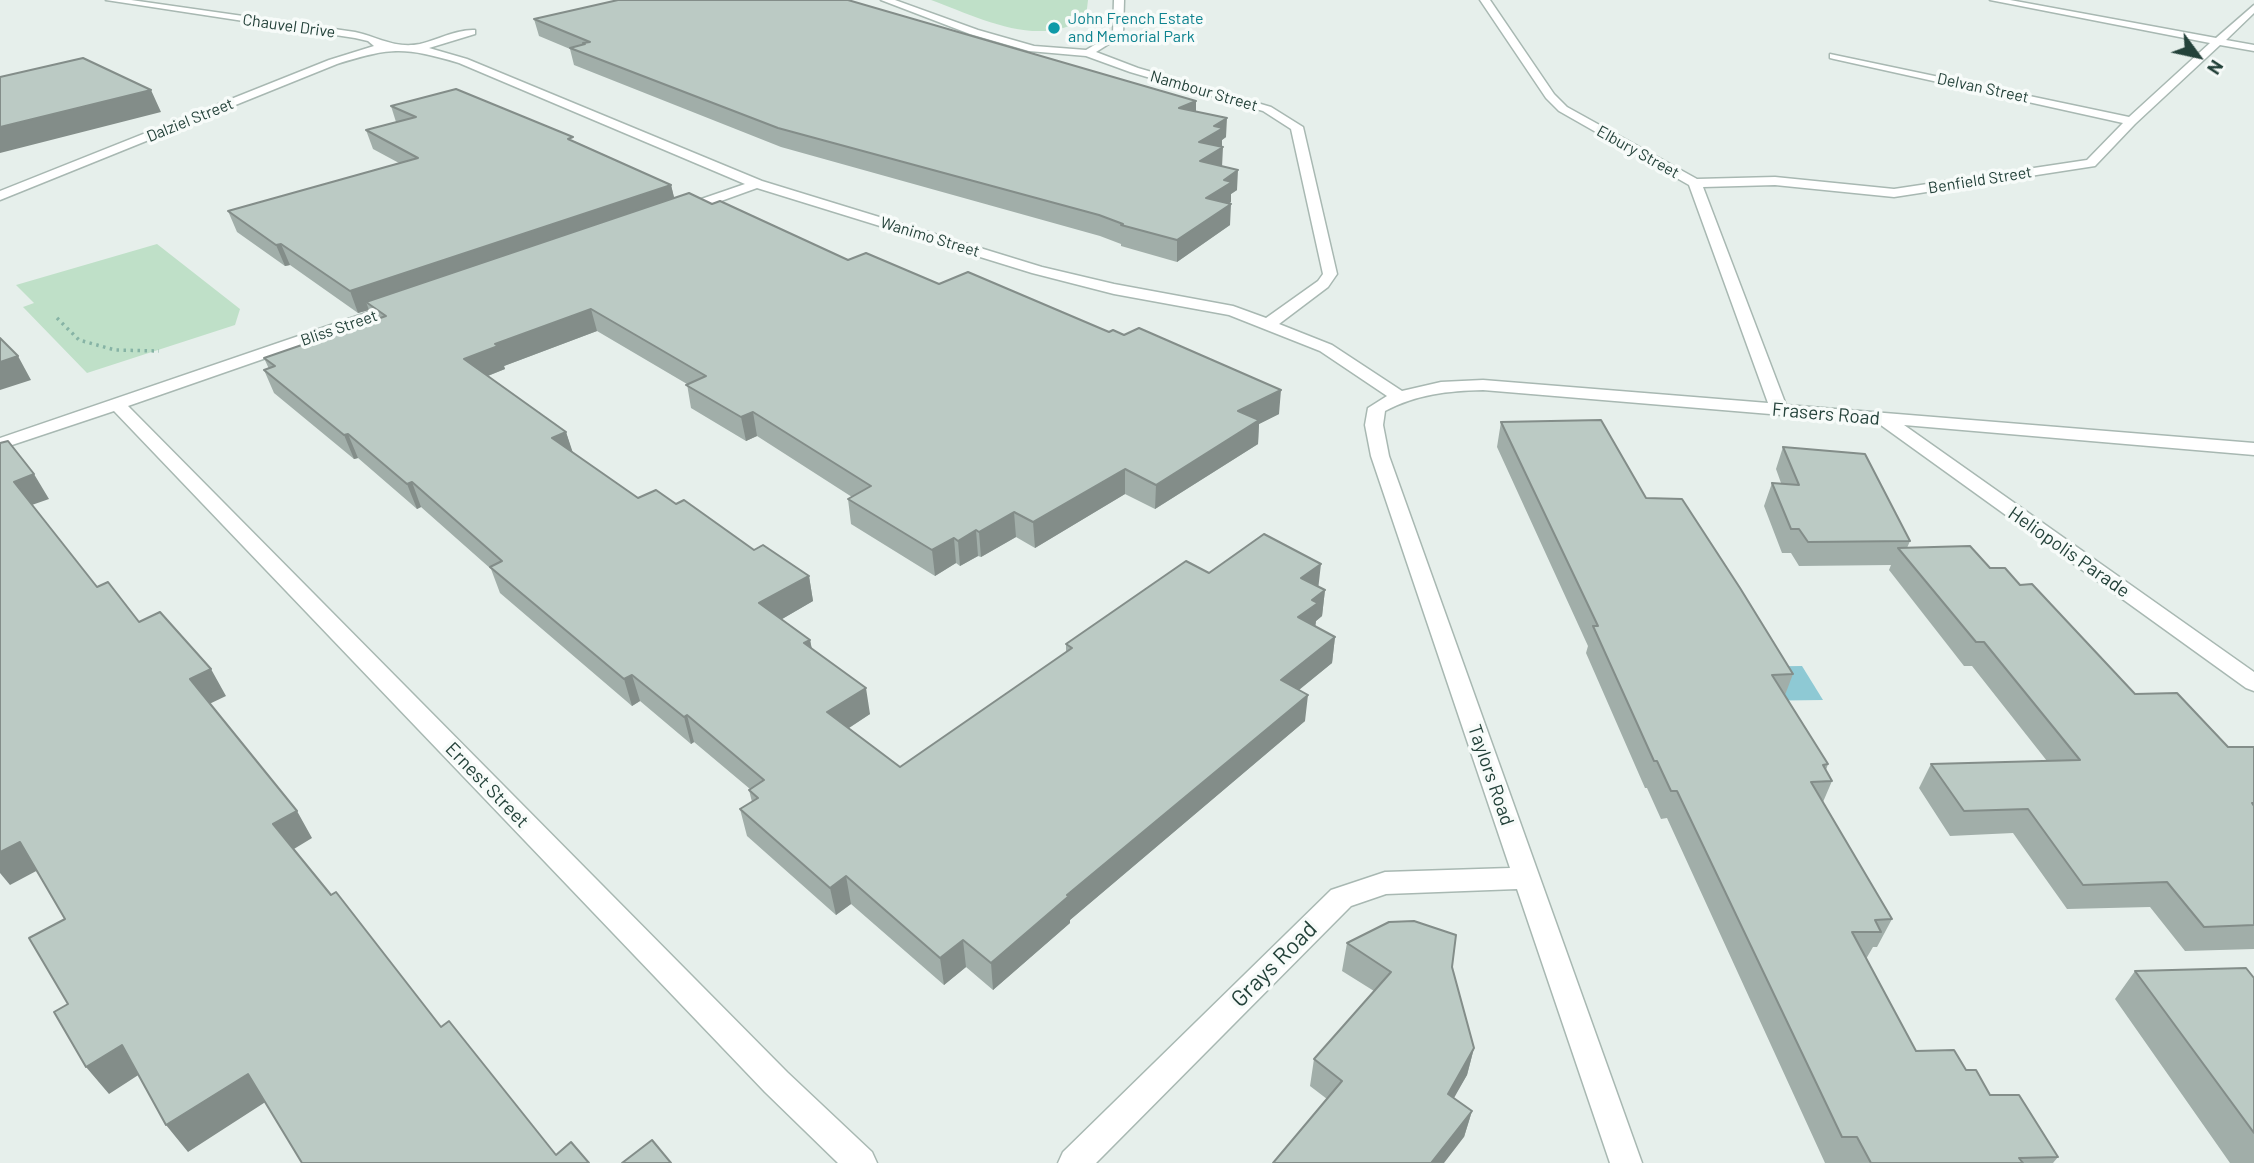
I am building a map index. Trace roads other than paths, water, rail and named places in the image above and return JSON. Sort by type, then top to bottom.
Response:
[{"type":"street","name":"Chauvel Drive","points":[[111,0],[355,35],[372,40],[381,47],[418,48],[463,61]]},
{"type":"street","name":"Nambour Street","points":[[886,0],[1033,49],[1087,53],[1133,70],[1267,109],[1297,127],[1330,274],[1323,284],[1267,325]]},
{"type":"street","points":[[1087,53],[1118,35],[1119,0]]},
{"type":"street","name":"Elbury Street","points":[[1485,0],[1550,96],[1563,109],[1695,183],[1779,410]]},
{"type":"street","points":[[1995,0],[2254,48]]},
{"type":"street","name":"Benfield Street","points":[[1695,183],[1775,181],[1894,193],[2091,163],[2131,121],[2254,8]]},
{"type":"street","points":[[418,48],[471,32]]},
{"type":"street","name":"Dalziel Street","points":[[0,196],[333,62],[381,47]]},
{"type":"street","name":"Delvan Street","points":[[1834,56],[2131,121]]},
{"type":"street","name":"Wanimo Street","points":[[463,61],[757,184],[1037,270],[1114,289],[1214,305],[1335,353],[1398,396]]},
{"type":"street","points":[[659,218],[757,184]]},
{"type":"street","name":"Bliss Street","points":[[0,444],[408,304]]},
{"type":"street","name":"Frasers Road","points":[[1398,396],[1425,388],[1483,385],[2254,449]]},
{"type":"street","name":"Taylors Road","points":[[1398,396],[1377,408],[1374,425],[1380,456],[1626,1163]]},
{"type":"street","name":"Ernest Street","points":[[117,404],[776,1082],[861,1163]]},
{"type":"street","name":"Heliopolis Parade","points":[[1885,420],[2254,683]]},
{"type":"street","name":"Grays Road","points":[[1074,1163],[1341,898],[1385,883],[1527,878]]},
{"type":"water","points":[[1802,666],[1823,700],[1746,701],[1727,667]]},
{"type":"place","name":"John French Estate and Memorial Park","points":[[1054,28]]}]
